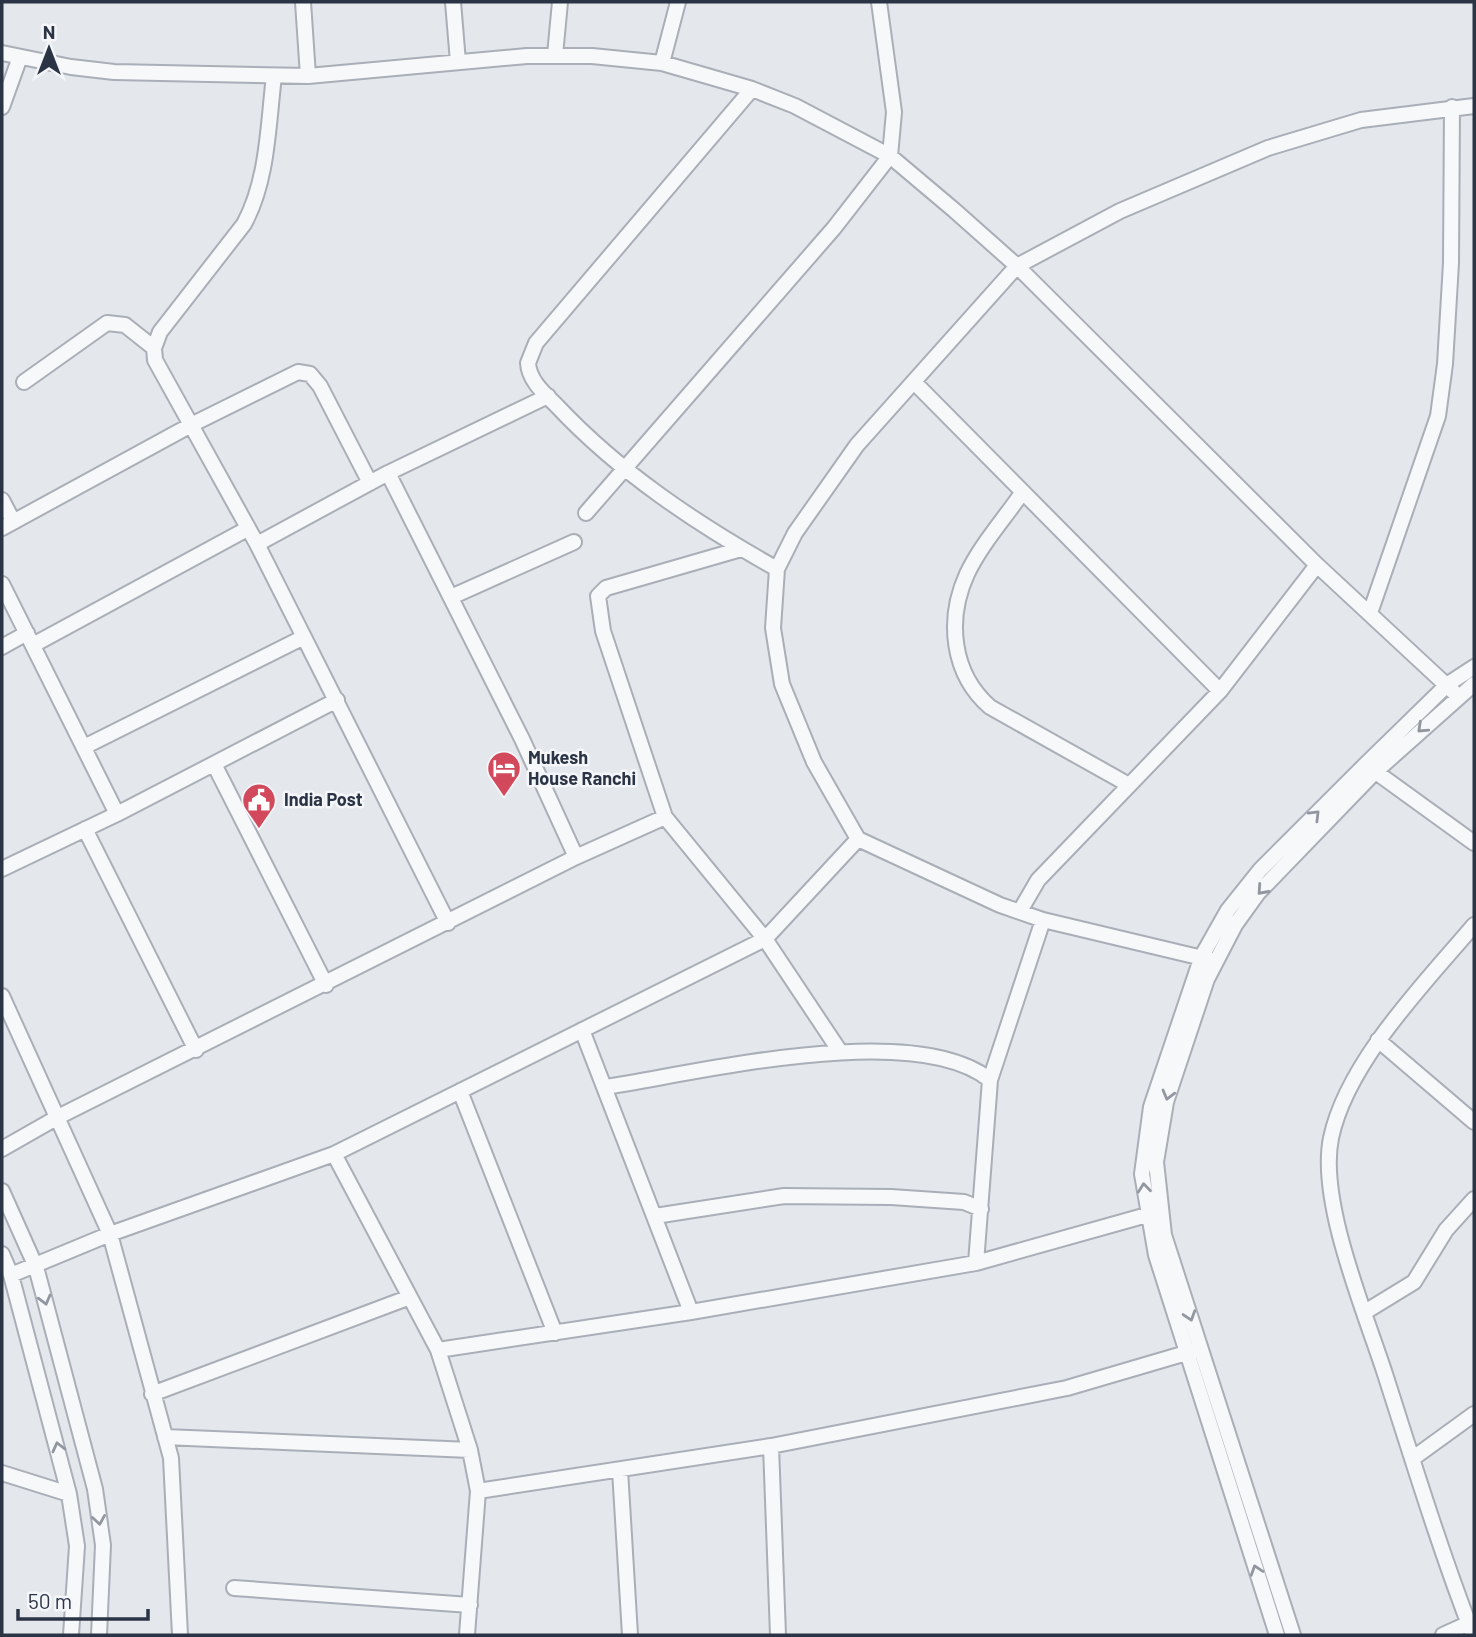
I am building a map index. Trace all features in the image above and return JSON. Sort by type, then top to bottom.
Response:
[{"type":"street","points":[[303,2],[308,76]]},
{"type":"street","points":[[453,2],[458,62]]},
{"type":"street","points":[[555,55],[560,2]]},
{"type":"street","points":[[662,63],[678,2]]},
{"type":"street","points":[[586,513],[834,228],[890,156],[894,112],[879,2]]},
{"type":"street","points":[[2,53],[114,72],[274,76],[308,76],[555,55],[662,63],[752,89],[825,120],[890,156],[1017,266],[1317,565],[1458,696]]},
{"type":"street","points":[[2,107],[20,57]]},
{"type":"street","points":[[274,76],[260,186],[254,206],[244,224],[160,331],[154,348],[155,360],[257,544],[448,923]]},
{"type":"street","points":[[752,89],[536,343],[530,354],[528,369],[548,396],[623,469],[741,549],[777,569]]},
{"type":"street","points":[[1209,958],[1043,920],[1000,905],[859,839],[814,762],[782,684],[773,628],[777,569],[795,533],[837,472],[1017,266],[1120,211],[1268,148],[1361,120],[1474,106]]},
{"type":"street","points":[[1370,613],[1438,416],[1451,263],[1452,107]]},
{"type":"street","points":[[24,382],[107,323],[125,325],[154,348]]},
{"type":"street","points":[[2,500],[7,524],[283,376],[298,372],[310,374],[320,386],[370,483]]},
{"type":"street","points":[[914,382],[1220,691]]},
{"type":"street","points":[[257,544],[370,483],[548,396]]},
{"type":"street","points":[[388,474],[452,597],[576,857]]},
{"type":"street","points":[[1022,494],[968,573],[959,597],[956,649],[963,673],[975,694],[990,707],[1129,785]]},
{"type":"street","points":[[2,647],[30,639],[247,530]]},
{"type":"street","points":[[452,597],[574,542]]},
{"type":"street","points":[[741,549],[606,588],[598,596],[603,631],[665,817],[765,939],[839,1051]]},
{"type":"street","points":[[1020,911],[1038,880],[1220,691],[1317,565]]},
{"type":"street","points":[[2,584],[117,814]]},
{"type":"street","points":[[84,747],[304,637]]},
{"type":"street","points":[[1293,1635],[1193,1351],[1156,1255],[1153,1213],[1142,1157],[1151,1107],[1228,910],[1253,878],[1370,768],[1448,684],[1474,667]]},
{"type":"street","points":[[1370,768],[1474,684]]},
{"type":"street","points":[[2,870],[117,814],[337,700]]},
{"type":"street","points":[[214,764],[326,985]]},
{"type":"street","points":[[1370,768],[1474,844]]},
{"type":"street","points":[[2,1149],[58,1117],[326,985],[576,857],[665,817]]},
{"type":"street","points":[[85,829],[196,1050]]},
{"type":"street","points":[[11,1275],[36,1267],[110,1234],[334,1154],[765,939],[859,839]]},
{"type":"street","points":[[976,1263],[990,1080],[1043,920]]},
{"type":"street","points":[[1443,1635],[1473,1630],[1412,1459],[1343,1249],[1329,1162],[1330,1140],[1337,1118],[1378,1040],[1474,925]]},
{"type":"street","points":[[2,996],[110,1234],[171,1458],[180,1635]]},
{"type":"street","points":[[582,1030],[691,1312]]},
{"type":"street","points":[[1378,1040],[1474,1122]]},
{"type":"street","points":[[605,1087],[839,1051],[893,1051],[975,1068],[990,1080]]},
{"type":"street","points":[[460,1091],[555,1333]]},
{"type":"street","points":[[334,1154],[438,1350],[470,1450],[478,1491],[467,1635]]},
{"type":"street","points":[[2,1191],[36,1267],[94,1489],[103,1545],[99,1635]]},
{"type":"street","points":[[655,1216],[784,1196],[891,1197],[964,1202],[981,1209]]},
{"type":"street","points":[[1365,1312],[1414,1282],[1446,1230],[1474,1199]]},
{"type":"street","points":[[438,1350],[691,1312],[976,1263],[1153,1213]]},
{"type":"street","points":[[2,1254],[11,1275],[69,1493],[77,1546],[71,1635]]},
{"type":"street","points":[[152,1394],[410,1297]]},
{"type":"street","points":[[478,1491],[771,1446],[1067,1388],[1193,1351]]},
{"type":"street","points":[[1193,1351],[1277,1635]]},
{"type":"street","points":[[1412,1459],[1474,1414]]},
{"type":"street","points":[[165,1437],[470,1450]]},
{"type":"street","points":[[771,1446],[778,1635]]},
{"type":"street","points":[[620,1469],[630,1635]]},
{"type":"street","points":[[2,1473],[69,1493]]},
{"type":"street","points":[[234,1588],[470,1605]]},
{"type":"place","name":"Mukesh House Ranchi","points":[[504,798]]},
{"type":"place","name":"India Post","points":[[259,830]]}]
